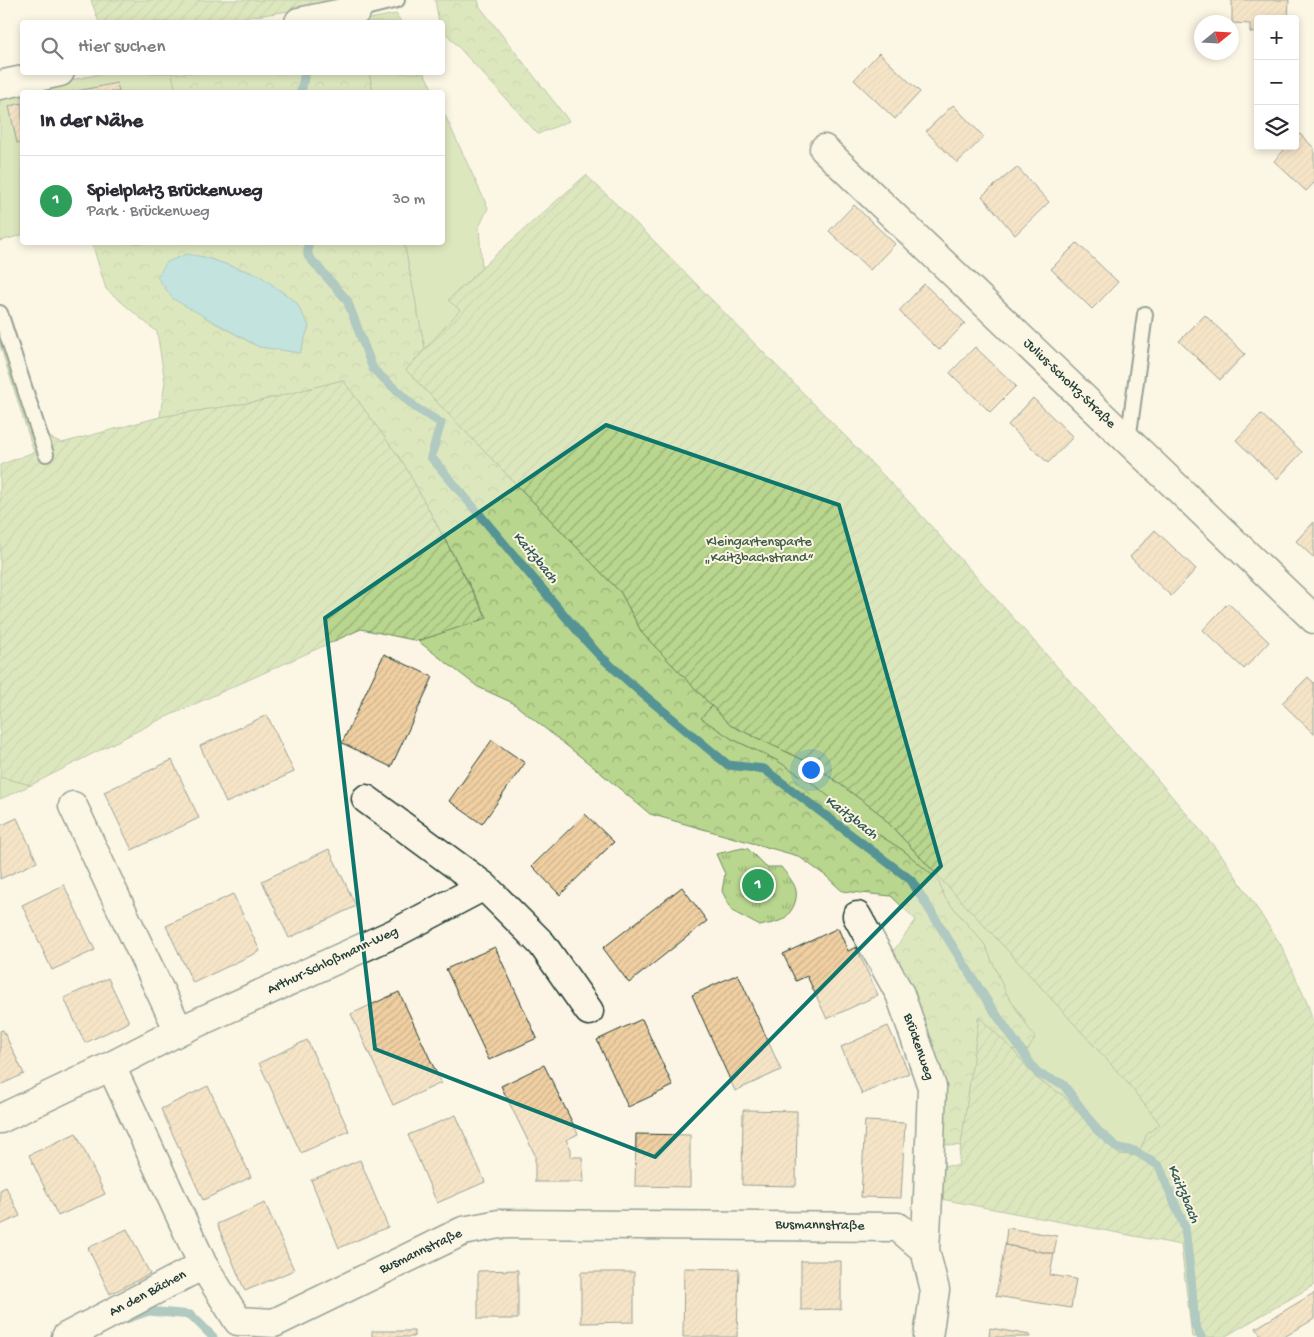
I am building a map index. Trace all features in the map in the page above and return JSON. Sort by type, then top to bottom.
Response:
[{"type":"street","points":[[310,20],[356,10]]},
{"type":"street","points":[[0,85],[46,75]]},
{"type":"street","name":"Julius-Scholtz-Straße","points":[[824,149],[1314,618]]},
{"type":"street","points":[[366,799],[484,886],[542,944],[589,1011]]},
{"type":"street","points":[[73,806],[179,1030]]},
{"type":"street","name":"Arthur-Schloßmann-Weg","points":[[111,1066],[179,1030],[395,933],[484,886]]},
{"type":"street","name":"Brückenweg","points":[[857,916],[900,994],[932,1087],[925,1250]]},
{"type":"street","points":[[0,1119],[111,1066]]},
{"type":"street","name":"Busmannstraße","points":[[111,1066],[203,1265],[238,1321],[274,1323],[463,1231],[499,1224],[898,1226],[925,1250]]},
{"type":"street","points":[[925,1250],[935,1290],[928,1337]]},
{"type":"street","name":"An den Bächen","points":[[66,1337],[203,1265]]},
{"type":"lane","points":[[356,10],[397,0]]},
{"type":"lane","points":[[0,313],[46,454]]},
{"type":"lane","points":[[1128,441],[1145,314]]},
{"type":"highlighted area","points":[[606,425],[839,505],[941,866],[655,1157],[375,1049],[325,618]]},
{"type":"green space","points":[[91,0],[333,0],[325,6],[227,20],[98,20]]},
{"type":"green space","points":[[435,0],[478,0],[480,7],[569,121],[538,134],[445,32],[445,20],[439,20]]},
{"type":"green space","points":[[396,14],[400,20],[364,20]]},
{"type":"green space","points":[[95,75],[172,75],[176,90],[24,90]]},
{"type":"green space","points":[[172,75],[369,75],[373,90],[176,90]]},
{"type":"green space","points":[[369,75],[425,75],[433,90],[373,90]]},
{"type":"green space","points":[[20,91],[20,236],[0,241],[0,95]]},
{"type":"green space","points":[[445,115],[488,208],[479,227],[482,269],[448,300],[461,310],[425,349],[404,245],[445,245]]},
{"type":"green space","name":"Kleingartensparte „Kaitzbachstrand“","points":[[586,175],[650,237],[911,504],[1147,767],[1223,857],[1281,945],[1308,1005],[1314,1026],[1314,1285],[1224,1337],[1204,1337],[1198,1323],[1190,1245],[1181,1245],[936,1198],[937,1165],[958,1166],[979,1017],[1012,1049],[1037,1079],[1064,1096],[1097,1134],[1118,1154],[1137,1156],[1147,1134],[1160,1124],[1126,1081],[879,813],[814,765],[730,725],[642,633],[621,593],[406,370],[460,310],[448,300],[502,249]]},
{"type":"green space","points":[[93,245],[404,245],[425,349],[406,370],[621,593],[642,633],[712,706],[701,718],[732,739],[776,760],[812,783],[864,825],[904,851],[938,880],[945,898],[985,945],[1006,993],[1035,1038],[1028,1050],[1012,1049],[979,1017],[961,1146],[937,1144],[884,964],[916,920],[891,896],[842,891],[826,876],[798,856],[650,814],[513,703],[478,687],[418,641],[487,617],[404,464],[343,380],[260,401],[160,417],[165,382],[157,332],[106,289]],"holes":[[[187,255],[204,257],[259,275],[296,302],[309,326],[300,352],[259,347],[213,322]]]},
{"type":"green space","points":[[10,316],[49,437],[62,443],[160,417],[260,401],[343,380],[404,464],[487,618],[418,641],[361,629],[157,721],[31,785],[0,777],[0,465],[34,452],[0,345],[0,319]]},
{"type":"green space","points":[[712,706],[730,725],[814,765],[879,813],[1126,1081],[1160,1124],[1147,1134],[1137,1156],[1118,1154],[1097,1134],[1064,1096],[1037,1079],[1012,1049],[1028,1050],[1026,1022],[1006,993],[985,945],[945,898],[937,880],[904,851],[864,825],[776,760],[732,739],[700,718]]},
{"type":"green space","points":[[0,777],[31,785],[0,799]]},
{"type":"green space","points":[[743,848],[748,849],[766,867],[781,867],[794,884],[796,899],[794,905],[782,920],[760,926],[732,911],[722,891],[725,874],[716,854]]},
{"type":"green space","points":[[1181,1245],[1191,1245],[1198,1323],[1204,1337],[1192,1337]]},
{"type":"water","points":[[187,254],[204,257],[259,275],[296,302],[309,326],[300,353],[259,347],[173,299],[157,277],[167,262]]},
{"type":"building","points":[[1232,0],[1289,0],[1288,15],[1254,15],[1254,32],[1250,32],[1250,24],[1239,23],[1239,15],[1232,15]]},
{"type":"building","points":[[879,53],[920,92],[895,119],[854,80]]},
{"type":"building","points":[[117,83],[119,90],[82,90]]},
{"type":"building","points":[[20,103],[20,142],[17,143],[9,106]]},
{"type":"building","points":[[953,105],[984,137],[957,163],[926,131]]},
{"type":"building","points":[[1299,135],[1314,148],[1314,183],[1306,191],[1274,161],[1284,150],[1299,150]]},
{"type":"building","points":[[1017,167],[1049,202],[1015,235],[982,196]]},
{"type":"building","points":[[854,205],[895,244],[870,270],[829,231]]},
{"type":"building","points":[[1077,243],[1118,282],[1092,309],[1051,269]]},
{"type":"building","points":[[924,284],[965,323],[939,350],[899,311]]},
{"type":"building","points":[[1205,315],[1245,354],[1220,380],[1179,341]]},
{"type":"building","points":[[975,347],[1016,386],[990,412],[950,373]]},
{"type":"building","points":[[1033,398],[1073,437],[1048,463],[1008,425]]},
{"type":"building","points":[[1261,414],[1302,452],[1277,479],[1236,440]]},
{"type":"building","points":[[1314,522],[1314,558],[1296,541]]},
{"type":"building","points":[[1155,530],[1196,569],[1171,596],[1130,557]]},
{"type":"building","points":[[1228,603],[1269,642],[1244,669],[1203,630]]},
{"type":"building","points":[[384,654],[433,677],[391,767],[342,743]]},
{"type":"building","points":[[1308,677],[1314,683],[1314,734],[1282,703]]},
{"type":"building","points":[[267,715],[294,772],[226,803],[200,746]]},
{"type":"building","points":[[492,740],[525,763],[482,824],[449,801]]},
{"type":"building","points":[[172,760],[199,818],[132,850],[104,792]]},
{"type":"building","points":[[585,814],[614,842],[560,895],[532,866]]},
{"type":"building","points":[[17,818],[37,862],[0,879],[0,826]]},
{"type":"building","points":[[329,849],[356,906],[289,938],[262,881]]},
{"type":"building","points":[[64,885],[95,950],[52,970],[22,905]]},
{"type":"building","points":[[682,887],[707,921],[629,983],[603,948]]},
{"type":"building","points":[[233,894],[260,951],[193,983],[166,926]]},
{"type":"building","points":[[838,928],[848,951],[856,947],[878,995],[827,1019],[807,976],[796,981],[783,954]]},
{"type":"building","points":[[495,947],[537,1038],[489,1060],[446,969]]},
{"type":"building","points":[[738,974],[781,1070],[735,1091],[692,995]]},
{"type":"building","points":[[108,978],[129,1022],[85,1043],[64,998]]},
{"type":"building","points":[[399,992],[441,1083],[393,1105],[351,1014]]},
{"type":"building","points":[[642,1019],[673,1086],[628,1107],[597,1040]]},
{"type":"building","points":[[888,1026],[909,1073],[862,1094],[841,1047]]},
{"type":"building","points":[[3,1030],[24,1074],[0,1085],[0,1031]]},
{"type":"building","points":[[307,1040],[349,1131],[301,1153],[259,1063]]},
{"type":"building","points":[[544,1065],[578,1134],[566,1140],[571,1149],[571,1157],[582,1157],[584,1182],[535,1182],[535,1155],[501,1086]]},
{"type":"building","points":[[208,1086],[251,1177],[203,1200],[161,1109]]},
{"type":"building","points":[[743,1110],[797,1111],[796,1186],[742,1185]]},
{"type":"building","points":[[456,1115],[485,1182],[437,1203],[408,1135]]},
{"type":"building","points":[[865,1121],[905,1123],[901,1198],[861,1197]]},
{"type":"building","points":[[76,1133],[105,1194],[58,1216],[29,1155]]},
{"type":"building","points":[[636,1134],[690,1135],[690,1187],[635,1186]]},
{"type":"building","points":[[360,1160],[388,1227],[339,1248],[311,1180]]},
{"type":"building","points":[[6,1187],[20,1216],[0,1225],[0,1190]]},
{"type":"building","points":[[265,1203],[294,1270],[245,1291],[217,1224]]},
{"type":"building","points":[[1007,1228],[1057,1236],[1054,1254],[1005,1245]]},
{"type":"building","points":[[127,1229],[150,1274],[110,1294],[88,1248]]},
{"type":"building","points":[[1005,1245],[1054,1254],[1050,1275],[1076,1279],[1071,1308],[996,1296]]},
{"type":"building","points":[[801,1261],[841,1261],[841,1309],[801,1310]]},
{"type":"building","points":[[684,1268],[739,1269],[737,1337],[683,1337]]},
{"type":"building","points":[[518,1270],[518,1319],[478,1319],[478,1271]]},
{"type":"building","points":[[581,1272],[634,1272],[634,1322],[581,1323]]},
{"type":"building","points":[[1314,1293],[1314,1319],[1284,1337],[1262,1337],[1256,1328]]},
{"type":"building","points":[[990,1328],[1030,1335],[1030,1337],[989,1337]]},
{"type":"building","points":[[372,1331],[414,1331],[414,1337],[372,1337]]},
{"type":"waterway","name":"Kaitzbach","points":[[301,90],[304,75]]},
{"type":"waterway","name":"Kaitzbach","points":[[308,245],[308,256],[347,300],[373,369],[416,408],[441,423],[431,457],[587,642],[638,690],[728,765],[764,769],[911,880],[989,1004],[1038,1074],[1063,1084],[1098,1131],[1118,1148],[1135,1151],[1159,1166],[1185,1228],[1195,1325],[1201,1337]]},
{"type":"waterway","points":[[126,1319],[149,1311],[191,1315],[213,1337]]},
{"type":"place","name":"Spielplatz Brückenweg","points":[[758,885]]}]
